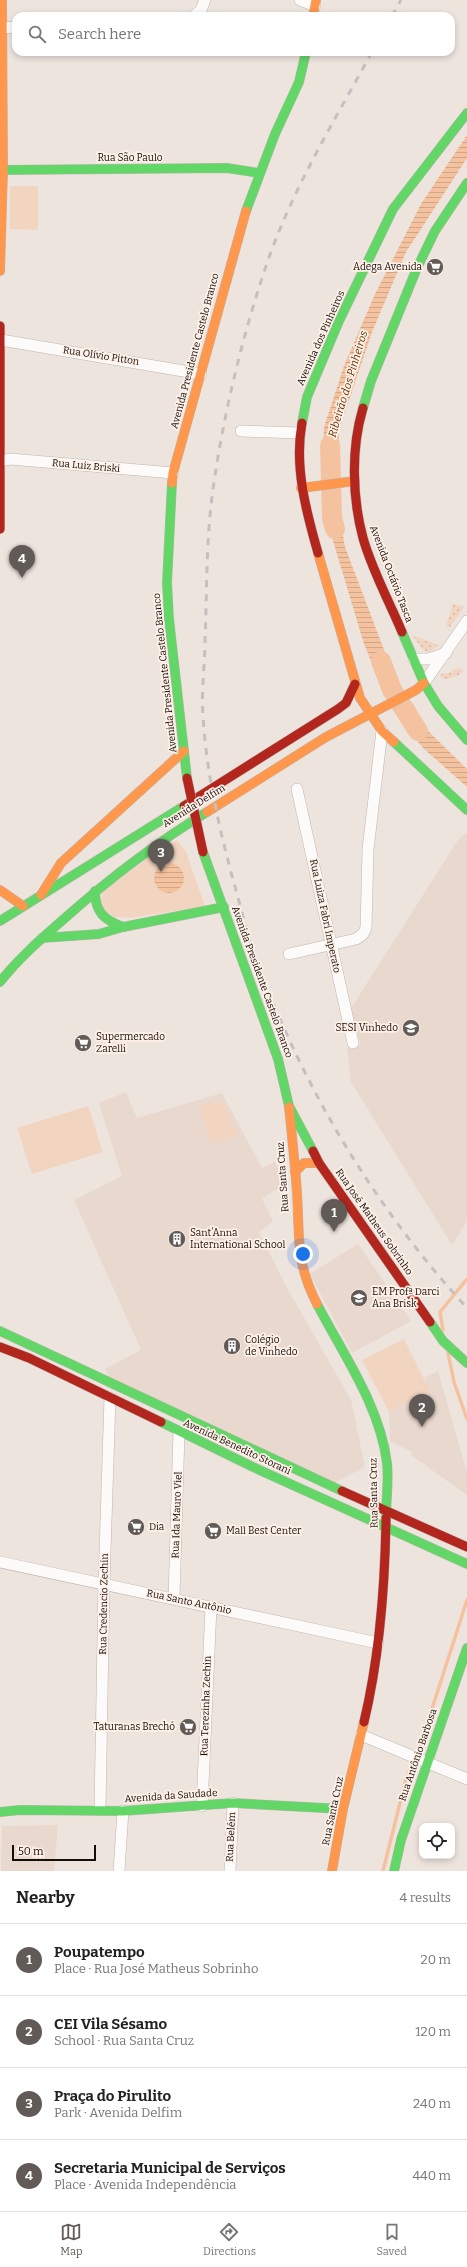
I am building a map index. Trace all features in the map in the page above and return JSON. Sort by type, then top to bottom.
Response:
[{"type":"street","points":[[0,271],[2,0]]},
{"type":"street","points":[[199,12],[205,0]]},
{"type":"street","points":[[300,0],[315,7]]},
{"type":"street","points":[[2,28],[12,27]]},
{"type":"street","name":"Avenida Presidente Castelo Branco","points":[[289,1106],[278,1058],[264,1024],[224,907],[203,852],[187,778],[169,619],[167,583],[173,473],[201,374],[230,262],[259,173],[299,82],[305,56]]},
{"type":"street","name":"Avenida dos Pinheiros","points":[[467,113],[393,209],[321,360],[307,397],[300,433],[299,466],[355,684],[370,715],[382,730],[467,810]]},
{"type":"street","name":"Rua São Paulo","points":[[1,170],[226,168],[259,173]]},
{"type":"street","name":"Avenida Octávio Tasca","points":[[467,183],[456,198],[429,244],[371,381],[356,431],[355,481],[358,515],[363,539],[414,660],[420,687],[467,740]]},
{"type":"street","points":[[0,326],[0,530]]},
{"type":"street","name":"Rua Olívio Pitton","points":[[1,340],[201,374]]},
{"type":"street","points":[[240,431],[300,433]]},
{"type":"street","name":"Rua Luiz Briski","points":[[0,460],[10,459],[173,473]]},
{"type":"street","points":[[305,487],[355,481]]},
{"type":"street","points":[[420,687],[446,653],[467,621]]},
{"type":"street","points":[[414,660],[429,659],[446,653]]},
{"type":"street","name":"Avenida Delfim","points":[[0,921],[338,710],[346,703],[355,684]]},
{"type":"street","name":"Avenida Delfim","points":[[0,982],[17,961],[95,891],[158,842],[326,737],[370,715],[420,687]]},
{"type":"street","points":[[289,954],[332,946],[356,939],[363,934],[366,928],[368,856],[382,730]]},
{"type":"street","points":[[41,895],[52,875],[62,863],[184,751]]},
{"type":"street","name":"Rua Luiza Fabri Imperato","points":[[297,789],[353,1043]]},
{"type":"street","points":[[0,890],[23,906]]},
{"type":"street","points":[[95,891],[95,900],[99,914],[106,920],[124,927]]},
{"type":"street","points":[[42,938],[100,934],[124,927],[224,907]]},
{"type":"street","name":"Rua José Matheus Sobrinho","points":[[289,1106],[319,1163],[443,1341],[467,1363]]},
{"type":"street","name":"Rua Santa Cruz","points":[[289,1106],[295,1172],[298,1245],[301,1263],[308,1286],[366,1397],[380,1430],[387,1464],[385,1584],[378,1642],[371,1691],[343,1809],[332,1871]]},
{"type":"street","points":[[295,1172],[304,1163],[319,1163]]},
{"type":"street","name":"Avenida Benedito Storani","points":[[0,1331],[387,1512],[467,1547]]},
{"type":"street","name":"Avenida Benedito Storani","points":[[0,1347],[29,1358],[179,1432],[467,1564]]},
{"type":"street","points":[[110,1382],[110,1398]]},
{"type":"street","name":"Rua Credencio Zechin","points":[[100,1809],[104,1583],[110,1398]]},
{"type":"street","points":[[179,1432],[180,1415]]},
{"type":"street","name":"Rua Ida Mauro Viel","points":[[174,1598],[179,1432]]},
{"type":"street","name":"Rua Santo Antônio","points":[[0,1562],[378,1642]]},
{"type":"street","name":"Rua Terezinha Zechin","points":[[202,1806],[211,1606]]},
{"type":"street","name":"Rua Antônio Barbosa","points":[[394,1871],[401,1840],[467,1648]]},
{"type":"street","points":[[361,1735],[467,1778]]},
{"type":"street","name":"Avenida da Saudade","points":[[0,1812],[20,1810],[100,1809],[123,1811],[233,1803],[343,1809]]},
{"type":"street","name":"Rua Belém","points":[[230,1871],[233,1803]]},
{"type":"street","points":[[119,1871],[123,1811]]},
{"type":"shaded area","points":[[10,186],[38,186],[38,230],[10,229]]},
{"type":"shaded area","points":[[453,604],[464,607],[450,627],[446,626]]},
{"type":"shaded area","points":[[412,635],[439,645],[430,652],[424,651]]},
{"type":"shaded area","points":[[458,668],[463,671],[458,676],[445,679],[440,677],[441,674],[449,673]]},
{"type":"shaded area","name":"SESI Vinhedo","points":[[465,833],[467,834],[467,1221],[452,1245],[351,1082],[347,1047],[361,1045],[350,1010],[458,840]]},
{"type":"shaded area","points":[[177,840],[186,852],[205,906],[131,918],[114,917],[99,907],[103,892],[160,849]]},
{"type":"shaded area","points":[[126,1092],[137,1118],[222,1093],[262,1168],[275,1162],[286,1183],[262,1199],[273,1221],[259,1232],[285,1284],[351,1400],[365,1467],[334,1483],[109,1377],[105,1369],[141,1350],[74,1200],[122,1176],[99,1103]]},
{"type":"shaded area","points":[[223,1101],[238,1136],[211,1144],[199,1106]]},
{"type":"shaded area","points":[[88,1106],[103,1152],[32,1174],[17,1128]]},
{"type":"shaded area","name":"EM Profª Darci Ana Brisk","points":[[358,1244],[411,1321],[352,1353],[310,1274]]},
{"type":"shaded area","points":[[404,1339],[430,1391],[389,1412],[362,1360]]},
{"type":"shaded area","points":[[438,1371],[467,1473],[467,1495],[411,1455],[412,1452],[390,1441],[389,1412],[430,1391],[424,1378]]},
{"type":"shaded area","points":[[58,1825],[54,1871],[1,1871],[2,1826]]},
{"type":"water","points":[[467,135],[467,158],[406,252],[372,332],[339,430],[338,473],[322,473],[324,427],[344,366],[375,294],[421,204]]},
{"type":"water","points":[[337,501],[345,547],[397,684],[383,690],[364,644],[322,504]]},
{"type":"water","points":[[413,703],[423,726],[467,769],[467,787],[423,748],[396,714]]},
{"type":"water","points":[[169,863],[175,864],[183,872],[183,884],[175,892],[169,893],[163,892],[155,884],[154,878],[155,872],[163,864]]},
{"type":"waterway","name":"Ribeirão dos Pinheiros","points":[[330,445],[332,518],[335,529]]},
{"type":"waterway","name":"Ribeirão dos Pinheiros","points":[[381,661],[392,690],[418,731]]},
{"type":"waterway","points":[[443,1330],[440,1312],[467,1279]]},
{"type":"waterway","points":[[448,1353],[454,1382],[467,1419]]},
{"type":"waterway","points":[[383,1871],[406,1779],[420,1746],[467,1600]]},
{"type":"railway","points":[[394,12],[401,0]]},
{"type":"railway","points":[[370,56],[327,133],[286,215],[274,243],[247,327],[221,440],[212,497],[208,551],[202,696],[203,715],[210,776],[217,816],[227,856],[255,956],[278,1014],[299,1060],[347,1148],[403,1231],[467,1308]]},
{"type":"traffic: fast","points":[[246,211],[275,134],[299,82],[305,56]]},
{"type":"traffic: fast","points":[[302,423],[307,397],[339,321],[393,209],[467,113]]},
{"type":"traffic: fast","points":[[0,170],[227,168],[259,173]]},
{"type":"traffic: fast","points":[[363,408],[371,381],[417,268],[435,231],[467,183]]},
{"type":"traffic: fast","points":[[172,483],[167,583],[169,619],[187,778]]},
{"type":"traffic: fast","points":[[402,632],[424,683],[438,706],[467,740]]},
{"type":"traffic: fast","points":[[394,742],[467,810]]},
{"type":"traffic: fast","points":[[0,921],[184,806]]},
{"type":"traffic: fast","points":[[0,982],[31,948],[99,889],[152,849],[207,812]]},
{"type":"traffic: fast","points":[[203,852],[278,1059],[289,1106],[313,1151]]},
{"type":"traffic: fast","points":[[95,891],[95,898],[102,914],[106,918],[123,927]]},
{"type":"traffic: fast","points":[[42,938],[99,934],[123,927],[224,907]]},
{"type":"traffic: fast","points":[[317,1304],[349,1361],[369,1401],[377,1421],[383,1442],[388,1470],[386,1518]]},
{"type":"traffic: fast","points":[[430,1322],[443,1341],[467,1363]]},
{"type":"traffic: fast","points":[[0,1331],[342,1491]]},
{"type":"traffic: fast","points":[[161,1422],[253,1467],[467,1564]]},
{"type":"traffic: fast","points":[[394,1871],[401,1840],[467,1648]]},
{"type":"traffic: fast","points":[[0,1812],[20,1810],[123,1811],[233,1803],[343,1809]]},
{"type":"traffic: slow","points":[[0,271],[3,170],[2,0]]},
{"type":"traffic: slow","points":[[314,12],[316,0]]},
{"type":"traffic: slow","points":[[172,483],[173,473],[246,211]]},
{"type":"traffic: slow","points":[[301,488],[355,481]]},
{"type":"traffic: slow","points":[[318,553],[360,698],[382,731],[394,742]]},
{"type":"traffic: slow","points":[[207,812],[326,737],[416,690],[424,683]]},
{"type":"traffic: slow","points":[[41,895],[61,863],[184,751]]},
{"type":"traffic: slow","points":[[0,890],[23,906]]},
{"type":"traffic: slow","points":[[289,1107],[300,1249],[305,1275],[317,1304]]},
{"type":"traffic: slow","points":[[295,1172],[304,1163],[319,1163]]},
{"type":"traffic: slow","points":[[332,1871],[343,1809],[364,1722]]},
{"type":"traffic: jam","points":[[0,326],[0,529]]},
{"type":"traffic: jam","points":[[363,408],[356,439],[354,473],[359,522],[371,562],[402,632]]},
{"type":"traffic: jam","points":[[302,423],[299,456],[300,472],[309,521],[318,553]]},
{"type":"traffic: jam","points":[[184,806],[338,709],[346,703],[355,684]]},
{"type":"traffic: jam","points":[[187,778],[203,852]]},
{"type":"traffic: jam","points":[[313,1151],[319,1163],[430,1322]]},
{"type":"traffic: jam","points":[[0,1347],[29,1358],[161,1422]]},
{"type":"traffic: jam","points":[[342,1491],[467,1547]]},
{"type":"traffic: jam","points":[[364,1722],[374,1672],[381,1621],[386,1518]]},
{"type":"place","name":"Adega Avenida","points":[[435,267]]},
{"type":"place","name":"Secretaria Municipal de Serviços","points":[[22,578]]},
{"type":"place","name":"Praça do Pirulito","points":[[161,872]]},
{"type":"place","name":"SESI Vinhedo","points":[[411,1028]]},
{"type":"place","name":"Supermercado Zarelli","points":[[83,1043]]},
{"type":"place","name":"Poupatempo","points":[[334,1232]]},
{"type":"place","name":"Sant'Anna International School","points":[[177,1239]]},
{"type":"place","name":"EM Profª Darci Ana Brisk","points":[[359,1298]]},
{"type":"place","name":"Colégio de Vinhedo","points":[[232,1346]]},
{"type":"place","name":"CEI Vila Sésamo","points":[[422,1427]]},
{"type":"place","name":"Dia","points":[[136,1527]]},
{"type":"place","name":"Mall Best Center","points":[[213,1531]]},
{"type":"place","name":"Taturanas Brechó","points":[[188,1727]]}]
